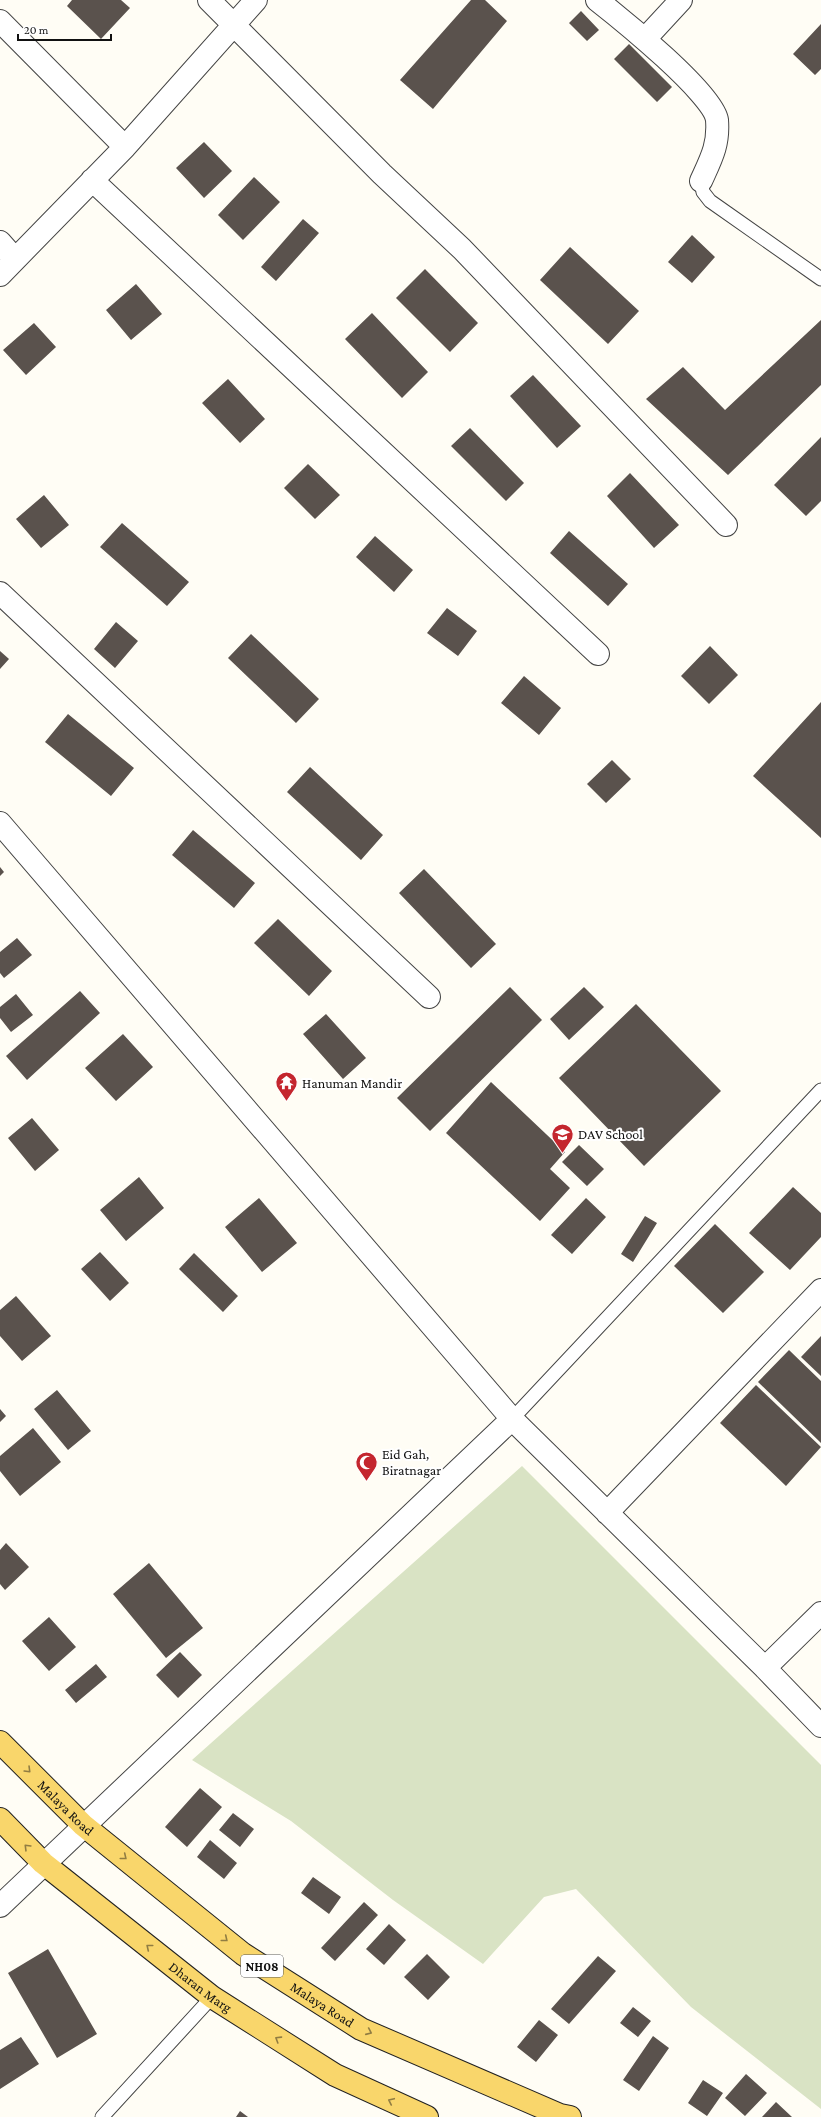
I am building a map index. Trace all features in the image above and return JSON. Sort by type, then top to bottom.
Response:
[{"type":"main road","name":"Malaya Road","points":[[0,1742],[83,1825],[243,1954],[361,2029],[448,2068],[560,2115],[570,2117]]},
{"type":"main road","name":"Dharan Marg","points":[[0,1819],[43,1863],[212,1997],[335,2075],[427,2117]]},
{"type":"street","points":[[209,0],[382,174],[462,249],[726,525]]},
{"type":"street","points":[[0,275],[124,147],[256,0]]},
{"type":"street","points":[[597,0],[645,39],[700,93],[717,118],[716,148],[701,181]]},
{"type":"street","points":[[645,39],[681,0]]},
{"type":"street","points":[[0,21],[124,147]]},
{"type":"street","points":[[92,180],[598,654]]},
{"type":"street","points":[[0,242],[15,259]]},
{"type":"street","points":[[0,593],[429,997]]},
{"type":"street","points":[[0,824],[512,1419],[765,1668],[821,1726]]},
{"type":"street","points":[[607,1513],[821,1290]]},
{"type":"street","points":[[0,1906],[43,1863],[512,1419]]},
{"type":"street","points":[[765,1668],[821,1613]]},
{"type":"lane","points":[[701,181],[702,192],[710,202],[821,279]]},
{"type":"lane","points":[[512,1419],[821,1090]]},
{"type":"lane","points":[[102,2117],[212,1997]]},
{"type":"green space","points":[[522,1466],[821,1765],[821,2109],[691,2007],[576,1889],[544,1897],[483,1964],[393,1900],[291,1821],[192,1760]]},
{"type":"building","points":[[72,0],[121,0],[130,8],[101,39],[67,6]]},
{"type":"building","points":[[471,0],[485,0],[507,21],[433,109],[400,80]]},
{"type":"building","points":[[581,11],[599,30],[587,41],[569,23]]},
{"type":"building","points":[[821,24],[821,69],[815,75],[793,54]]},
{"type":"building","points":[[629,44],[672,87],[657,102],[614,59]]},
{"type":"building","points":[[204,142],[232,171],[204,198],[176,168]]},
{"type":"building","points":[[254,177],[280,202],[243,240],[218,215]]},
{"type":"building","points":[[303,219],[319,233],[276,281],[261,267]]},
{"type":"building","points":[[692,235],[715,257],[692,283],[668,262]]},
{"type":"building","points":[[570,247],[639,311],[608,344],[540,280]]},
{"type":"building","points":[[425,269],[478,323],[450,352],[396,298]]},
{"type":"building","points":[[136,284],[162,314],[131,340],[106,310]]},
{"type":"building","points":[[372,313],[428,372],[402,398],[345,339]]},
{"type":"building","points":[[821,320],[821,385],[728,475],[646,399],[683,367],[725,410]]},
{"type":"building","points":[[34,323],[56,347],[26,375],[3,350]]},
{"type":"building","points":[[533,375],[581,426],[557,448],[510,396]]},
{"type":"building","points":[[228,379],[265,419],[240,443],[202,403]]},
{"type":"building","points":[[470,428],[524,483],[506,501],[451,446]]},
{"type":"building","points":[[821,437],[821,501],[806,516],[774,485]]},
{"type":"building","points":[[308,464],[340,495],[315,519],[284,488]]},
{"type":"building","points":[[630,473],[679,525],[654,548],[607,496]]},
{"type":"building","points":[[44,495],[69,525],[41,548],[16,519]]},
{"type":"building","points":[[122,523],[189,582],[167,606],[100,547]]},
{"type":"building","points":[[569,531],[628,584],[608,606],[550,553]]},
{"type":"building","points":[[375,536],[413,570],[394,592],[356,557]]},
{"type":"building","points":[[447,608],[477,631],[458,656],[427,633]]},
{"type":"building","points":[[116,622],[138,641],[115,668],[94,649]]},
{"type":"building","points":[[251,634],[319,699],[296,723],[228,658]]},
{"type":"building","points":[[710,646],[738,675],[709,704],[681,676]]},
{"type":"building","points":[[0,651],[9,659],[0,669]]},
{"type":"building","points":[[524,676],[561,708],[539,735],[501,703]]},
{"type":"building","points":[[821,702],[821,838],[753,776]]},
{"type":"building","points":[[68,714],[134,768],[111,796],[45,742]]},
{"type":"building","points":[[612,760],[631,779],[606,803],[587,784]]},
{"type":"building","points":[[310,767],[383,835],[361,860],[287,792]]},
{"type":"building","points":[[193,830],[255,883],[234,908],[172,855]]},
{"type":"building","points":[[0,867],[4,872],[0,876]]},
{"type":"building","points":[[424,869],[496,944],[471,968],[399,893]]},
{"type":"building","points":[[278,919],[332,971],[309,996],[254,943]]},
{"type":"building","points":[[17,938],[32,955],[4,978],[0,973],[0,952]]},
{"type":"building","points":[[510,987],[542,1020],[430,1131],[397,1098]]},
{"type":"building","points":[[584,987],[604,1007],[569,1040],[550,1019]]},
{"type":"building","points":[[80,991],[100,1013],[27,1080],[6,1056]]},
{"type":"building","points":[[16,994],[33,1015],[11,1032],[0,1018],[0,1007]]},
{"type":"building","points":[[636,1004],[721,1091],[644,1166],[559,1078]]},
{"type":"building","points":[[326,1014],[366,1058],[343,1079],[303,1034]]},
{"type":"building","points":[[123,1034],[153,1067],[116,1101],[85,1068]]},
{"type":"building","points":[[491,1082],[565,1152],[550,1169],[570,1188],[540,1221],[446,1133]]},
{"type":"building","points":[[32,1118],[59,1150],[35,1171],[8,1138]]},
{"type":"building","points":[[579,1145],[604,1169],[587,1186],[562,1162]]},
{"type":"building","points":[[139,1177],[164,1208],[126,1241],[100,1210]]},
{"type":"building","points":[[793,1187],[821,1213],[821,1237],[790,1270],[749,1233]]},
{"type":"building","points":[[259,1198],[297,1243],[262,1272],[225,1227]]},
{"type":"building","points":[[586,1198],[606,1217],[572,1254],[551,1235]]},
{"type":"building","points":[[645,1216],[657,1223],[633,1262],[621,1254]]},
{"type":"building","points":[[715,1224],[764,1272],[723,1313],[674,1266]]},
{"type":"building","points":[[100,1252],[129,1283],[110,1301],[81,1269]]},
{"type":"building","points":[[194,1253],[238,1296],[223,1312],[179,1269]]},
{"type":"building","points":[[16,1296],[51,1336],[22,1361],[0,1336],[0,1310]]},
{"type":"building","points":[[821,1336],[821,1376],[801,1357]]},
{"type":"building","points":[[789,1350],[821,1381],[821,1443],[758,1382]]},
{"type":"building","points":[[756,1385],[821,1447],[786,1486],[720,1423]]},
{"type":"building","points":[[57,1390],[91,1431],[68,1450],[34,1409]]},
{"type":"building","points":[[0,1409],[6,1416],[0,1422]]},
{"type":"building","points":[[33,1428],[61,1462],[20,1496],[0,1471],[0,1456]]},
{"type":"building","points":[[6,1543],[29,1567],[5,1590],[0,1584],[0,1550]]},
{"type":"building","points":[[149,1563],[203,1628],[166,1658],[113,1594]]},
{"type":"building","points":[[49,1617],[76,1647],[49,1671],[22,1641]]},
{"type":"building","points":[[180,1652],[202,1675],[178,1698],[156,1675]]},
{"type":"building","points":[[96,1664],[107,1677],[76,1703],[65,1690]]},
{"type":"building","points":[[200,1788],[222,1807],[187,1847],[165,1827]]},
{"type":"building","points":[[233,1813],[254,1829],[240,1847],[219,1830]]},
{"type":"building","points":[[210,1840],[237,1863],[224,1879],[197,1857]]},
{"type":"building","points":[[313,1877],[341,1897],[329,1914],[301,1893]]},
{"type":"building","points":[[364,1902],[378,1915],[335,1961],[321,1948]]},
{"type":"building","points":[[389,1924],[406,1940],[384,1965],[366,1949]]},
{"type":"building","points":[[48,1949],[97,2034],[57,2058],[8,1973]]},
{"type":"building","points":[[427,1954],[450,1977],[428,2000],[404,1977]]},
{"type":"building","points":[[598,1956],[616,1971],[569,2024],[551,2009]]},
{"type":"building","points":[[633,2007],[651,2021],[638,2037],[620,2023]]},
{"type":"building","points":[[539,2020],[558,2035],[536,2062],[517,2047]]},
{"type":"building","points":[[653,2036],[669,2048],[639,2091],[623,2080]]},
{"type":"building","points":[[21,2037],[39,2064],[0,2089],[0,2050]]},
{"type":"building","points":[[746,2074],[767,2093],[745,2116],[725,2098]]},
{"type":"building","points":[[703,2080],[723,2093],[707,2116],[688,2103]]},
{"type":"building","points":[[776,2102],[792,2117],[762,2117]]},
{"type":"building","points":[[240,2111],[248,2117],[236,2117]]},
{"type":"place","name":"Hanuman Mandir","points":[[287,1102]]},
{"type":"place","name":"DAV School","points":[[563,1154]]},
{"type":"place","name":"Eid Gah, Biratnagar","points":[[366,1482]]}]
